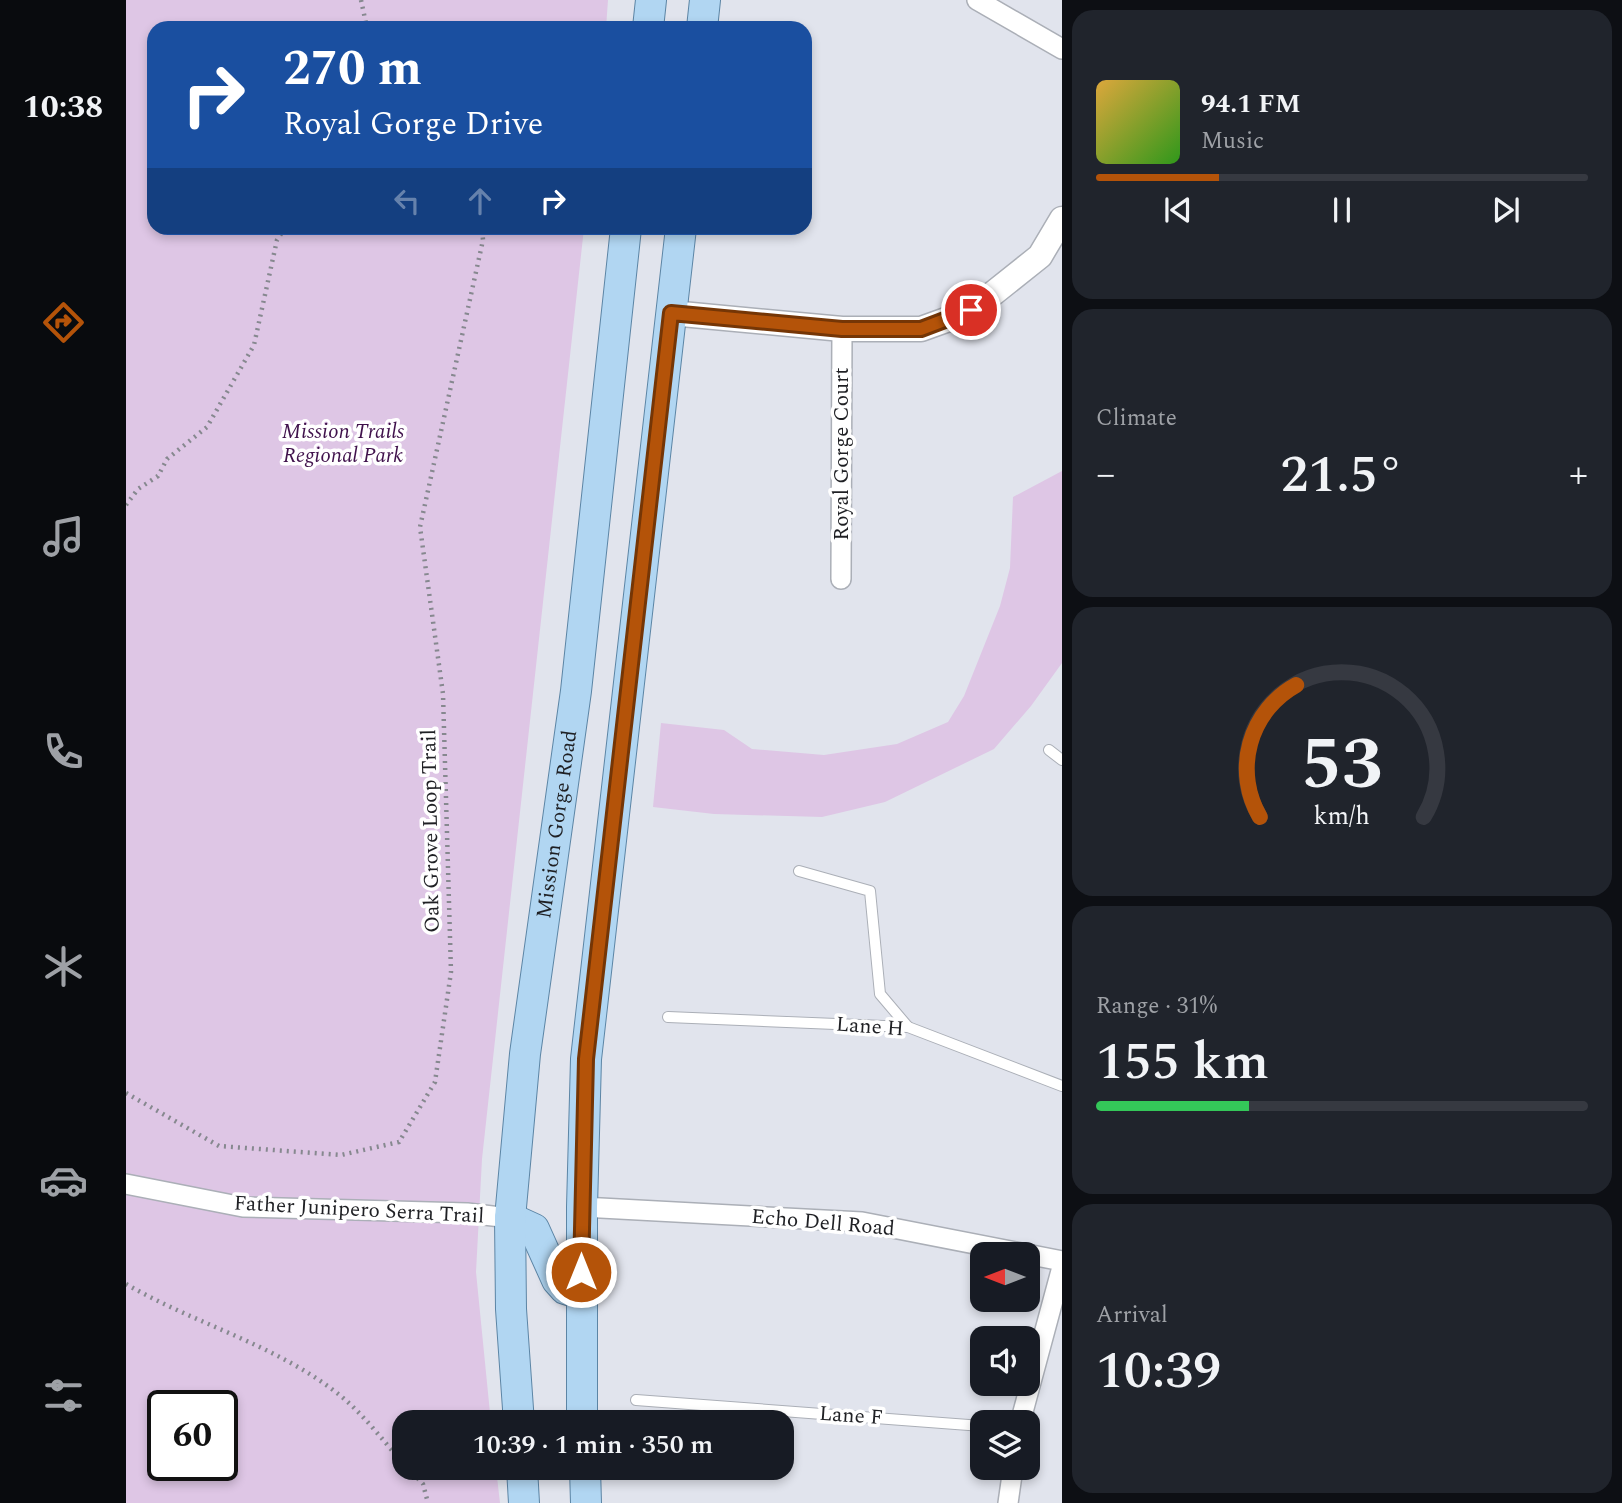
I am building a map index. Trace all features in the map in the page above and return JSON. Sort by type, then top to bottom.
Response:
[{"type":"main road","points":[[649,21],[651,0]]},
{"type":"main road","points":[[703,21],[705,0]]},
{"type":"main road","name":"Mission Gorge Road","points":[[518,1410],[510,1218],[525,1054],[576,691],[625,235]]},
{"type":"main road","points":[[582,1410],[582,1207],[586,1059],[680,235]]},
{"type":"main road","points":[[510,1218],[534,1228],[557,1280],[565,1289],[581,1294]]},
{"type":"main road","points":[[523,1480],[524,1503]]},
{"type":"main road","points":[[585,1480],[586,1503]]},
{"type":"street","points":[[977,0],[1062,50]]},
{"type":"street","points":[[671,313],[842,329],[921,329],[971,310],[1040,256],[1062,219]]},
{"type":"street","name":"Royal Gorge Court","points":[[841,579],[842,329]]},
{"type":"street","name":"Father Junipero Serra Trail","points":[[126,1184],[243,1207],[467,1213],[510,1218]]},
{"type":"street","name":"Echo Dell Road","points":[[582,1207],[862,1223],[1062,1261]]},
{"type":"street","points":[[1024,1410],[1062,1267]]},
{"type":"street","points":[[1008,1503],[1011,1480]]},
{"type":"lane","points":[[1049,750],[1062,760]]},
{"type":"lane","points":[[799,871],[870,891],[880,994],[908,1027]]},
{"type":"lane","name":"Lane H","points":[[668,1017],[908,1027],[1062,1086]]},
{"type":"lane","name":"Lane F","points":[[636,1400],[970,1425]]},
{"type":"path","points":[[361,0],[366,21]]},
{"type":"path","points":[[126,505],[138,489],[158,476],[167,459],[207,427],[254,345],[280,235]]},
{"type":"path","name":"Oak Grove Loop Trail","points":[[126,1093],[219,1146],[341,1156],[399,1142],[435,1082],[450,972],[445,750],[443,694],[421,527],[483,235]]},
{"type":"path","points":[[126,1284],[169,1309],[261,1346],[338,1394],[392,1451]]},
{"type":"path","points":[[419,1480],[428,1503]]},
{"type":"green space","name":"Mission Trails Regional Park","points":[[126,0],[608,0],[606,21],[147,21],[147,235],[583,235],[482,1159],[476,1272],[490,1410],[392,1410],[392,1480],[497,1480],[500,1503],[126,1503]]},
{"type":"green space","points":[[1062,471],[1062,663],[1031,706],[994,749],[885,802],[822,817],[714,814],[653,807],[661,723],[724,730],[752,749],[824,755],[897,744],[948,722],[964,696],[1000,606],[1010,568],[1013,497]]},
{"type":"route","points":[[581,1272],[586,1059],[635,648],[671,313],[842,329],[921,329],[971,310]]}]
